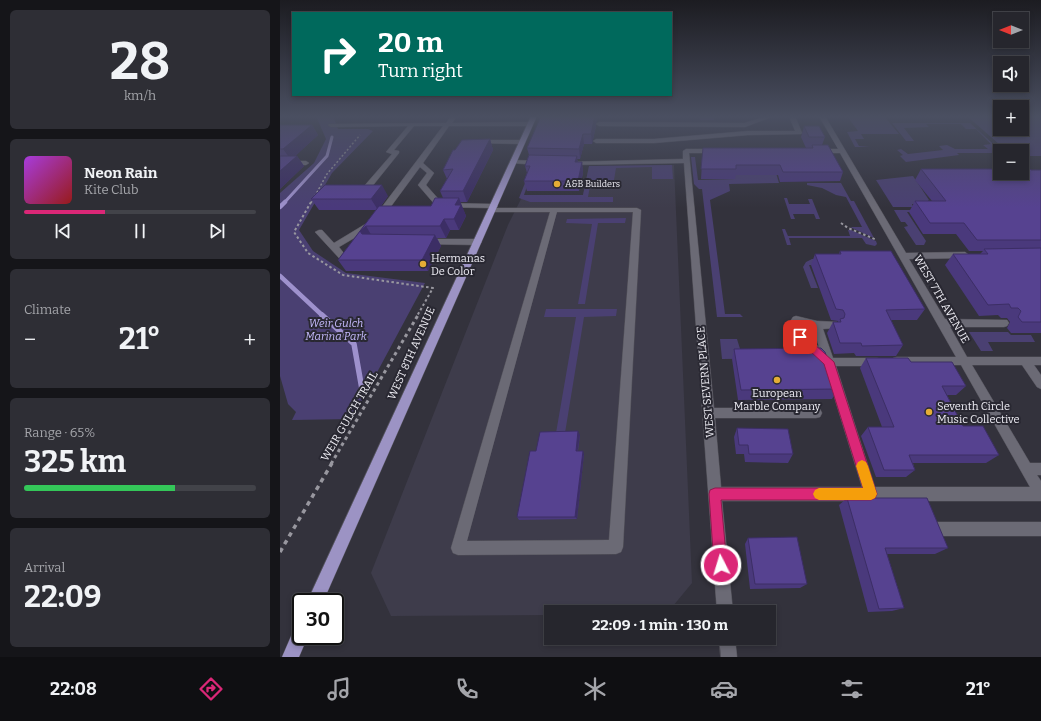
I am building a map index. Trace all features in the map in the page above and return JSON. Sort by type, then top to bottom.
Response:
[{"type":"main road","name":"WEST 8TH AVENUE","points":[[319,593],[520,147]]},
{"type":"main road","points":[[290,657],[296,645]]},
{"type":"street","points":[[364,192],[397,152],[388,152],[393,147]]},
{"type":"street","points":[[333,247],[375,222],[431,147]]},
{"type":"street","name":"WEST 7TH AVENUE","points":[[840,147],[1041,494]]},
{"type":"street","points":[[561,163],[686,156],[724,151]]},
{"type":"street","points":[[809,151],[842,151]]},
{"type":"street","name":"WEST SEVERN PLACE","points":[[686,156],[724,605]]},
{"type":"street","points":[[513,162],[549,163]]},
{"type":"street","points":[[280,163],[306,163]]},
{"type":"street","points":[[419,163],[431,172],[422,185],[440,205],[554,210],[637,210],[616,547],[458,548],[554,210]]},
{"type":"street","points":[[319,232],[342,256]]},
{"type":"street","points":[[419,242],[478,242]]},
{"type":"street","points":[[903,256],[973,255]]},
{"type":"street","points":[[942,323],[1004,323]]},
{"type":"street","points":[[833,325],[794,324],[829,362],[964,360],[1041,361]]},
{"type":"street","points":[[817,325],[871,494]]},
{"type":"street","points":[[1025,361],[1041,384]]},
{"type":"street","points":[[708,413],[816,413]]},
{"type":"street","points":[[1026,469],[1041,469]]},
{"type":"street","points":[[715,494],[1041,494]]},
{"type":"street","points":[[933,529],[1041,529]]},
{"type":"street","points":[[727,645],[728,657]]},
{"type":"path","points":[[841,223],[848,228],[877,240]]},
{"type":"path","name":"WEIR GULCH TRAIL","points":[[280,552],[433,288]]},
{"type":"shaded area","points":[[674,165],[692,583],[674,605],[544,605],[544,615],[391,616],[371,573],[508,225],[523,195],[583,195],[589,166]]},
{"type":"green space","name":"Weir Gulch Marina Park","points":[[322,147],[358,147],[332,173],[299,230],[313,251],[346,273],[425,283],[352,419],[292,420],[296,412],[288,404],[280,376],[280,193],[314,163]]},
{"type":"green space","points":[[940,147],[950,147],[955,149],[988,149],[985,147],[993,147],[993,153],[957,153],[959,155],[906,162],[900,156],[903,155],[897,150],[901,149],[908,154],[943,150]]},
{"type":"green space","points":[[1029,147],[1041,147],[1041,156],[1029,156]]},
{"type":"green space","points":[[691,157],[695,157],[698,180],[735,179],[735,175],[776,173],[779,183],[729,184],[730,191],[710,200],[725,314],[740,314],[743,317],[717,317],[702,189],[699,189],[694,184]]},
{"type":"green space","points":[[672,165],[673,179],[652,179],[652,167],[616,168],[614,180],[591,181],[588,197],[613,197],[613,202],[530,202],[519,198],[527,178],[530,178],[524,195],[583,195],[589,166]]},
{"type":"green space","points":[[913,176],[931,204],[912,204],[913,207],[893,207],[876,180]]},
{"type":"green space","points":[[807,183],[841,183],[851,201],[854,201],[874,238],[851,227],[862,227],[846,197],[836,195],[822,188],[807,185]]},
{"type":"green space","points":[[784,198],[787,198],[789,204],[810,204],[808,199],[812,199],[820,219],[816,219],[814,214],[793,214],[795,219],[791,219]]},
{"type":"green space","points":[[894,210],[912,210],[913,212],[907,212],[926,241],[924,245],[916,245],[904,227],[908,226],[905,222],[901,222]]},
{"type":"green space","points":[[626,218],[625,223],[598,223],[585,304],[578,304],[592,224],[566,223],[567,219]]},
{"type":"green space","points":[[782,229],[785,229],[788,236],[850,236],[848,230],[851,230],[876,241],[877,244],[875,246],[866,244],[862,238],[789,238],[791,245],[787,245]]},
{"type":"green space","points":[[812,259],[833,259],[824,265],[809,265],[818,288],[811,288],[803,267],[806,262]]},
{"type":"green space","points":[[546,309],[617,309],[616,316],[584,317],[565,433],[556,433],[576,317],[544,317]]},
{"type":"green space","points":[[969,332],[1008,332],[1011,335],[1031,335],[1035,342],[988,342],[993,351],[981,351]]},
{"type":"green space","points":[[720,339],[737,339],[741,352],[797,351],[794,340],[798,339],[812,352],[815,358],[722,359]]},
{"type":"building","points":[[280,147],[286,147],[283,149],[280,149]]},
{"type":"building","points":[[457,147],[486,147],[463,191],[440,191],[453,169],[443,170],[453,150],[455,150]]},
{"type":"building","points":[[528,147],[580,147],[579,149],[527,148]]},
{"type":"building","points":[[813,147],[829,147],[843,172],[783,172],[780,165],[736,165],[736,169],[701,169],[703,148],[813,148]]},
{"type":"building","points":[[529,155],[577,156],[575,162],[582,162],[578,181],[524,181],[530,166],[525,166]]},
{"type":"building","points":[[280,156],[297,156],[280,171]]},
{"type":"building","points":[[921,169],[993,169],[993,180],[1029,180],[1029,169],[1041,170],[1041,240],[977,240],[964,223],[930,223],[915,201],[946,201]]},
{"type":"building","points":[[325,185],[382,185],[371,199],[311,199]]},
{"type":"building","points":[[435,198],[459,198],[455,205],[461,205],[454,219],[444,219],[440,226],[366,226],[360,231],[379,206],[431,206]]},
{"type":"building","points":[[360,231],[362,234],[435,235],[422,260],[338,260]]},
{"type":"building","points":[[1041,248],[1041,322],[1022,322],[1018,317],[1021,311],[1018,308],[1011,308],[1009,304],[988,305],[953,254],[988,254],[984,249]]},
{"type":"building","points":[[840,251],[891,251],[925,309],[886,310],[903,345],[862,346],[861,343],[840,343],[833,322],[841,322],[840,319],[844,318],[845,314],[843,310],[836,309],[815,254],[841,254]]},
{"type":"building","points":[[821,348],[825,352],[838,389],[741,390],[734,349]]},
{"type":"building","points":[[866,358],[908,358],[911,362],[952,362],[966,386],[942,386],[963,426],[983,426],[999,455],[909,455],[915,470],[884,470],[868,427],[894,427]]},
{"type":"building","points":[[737,428],[788,429],[793,454],[749,454],[748,445],[739,445]]},
{"type":"building","points":[[578,431],[576,451],[583,451],[575,517],[517,517],[530,451],[536,451],[540,432]]},
{"type":"building","points":[[847,498],[927,498],[948,548],[885,548],[904,608],[879,609]]},
{"type":"building","points":[[797,537],[807,584],[755,584],[748,538]]},
{"type":"waterway","points":[[284,203],[327,156],[329,147]]},
{"type":"waterway","points":[[280,207],[284,203]]},
{"type":"waterway","points":[[280,276],[323,316]]},
{"type":"waterway","points":[[322,315],[354,344],[363,395]]},
{"type":"slow traffic","points":[[819,494],[871,494],[862,466]]},
{"type":"place","name":"A&B Builders","points":[[557,184]]},
{"type":"place","name":"Hermanas De Color","points":[[423,264]]},
{"type":"place","name":"European Marble Company","points":[[777,380]]},
{"type":"place","name":"Seventh Circle Music Collective","points":[[929,412]]},
{"type":"route","points":[[721,565],[715,494],[871,494],[829,362],[800,337]]}]
